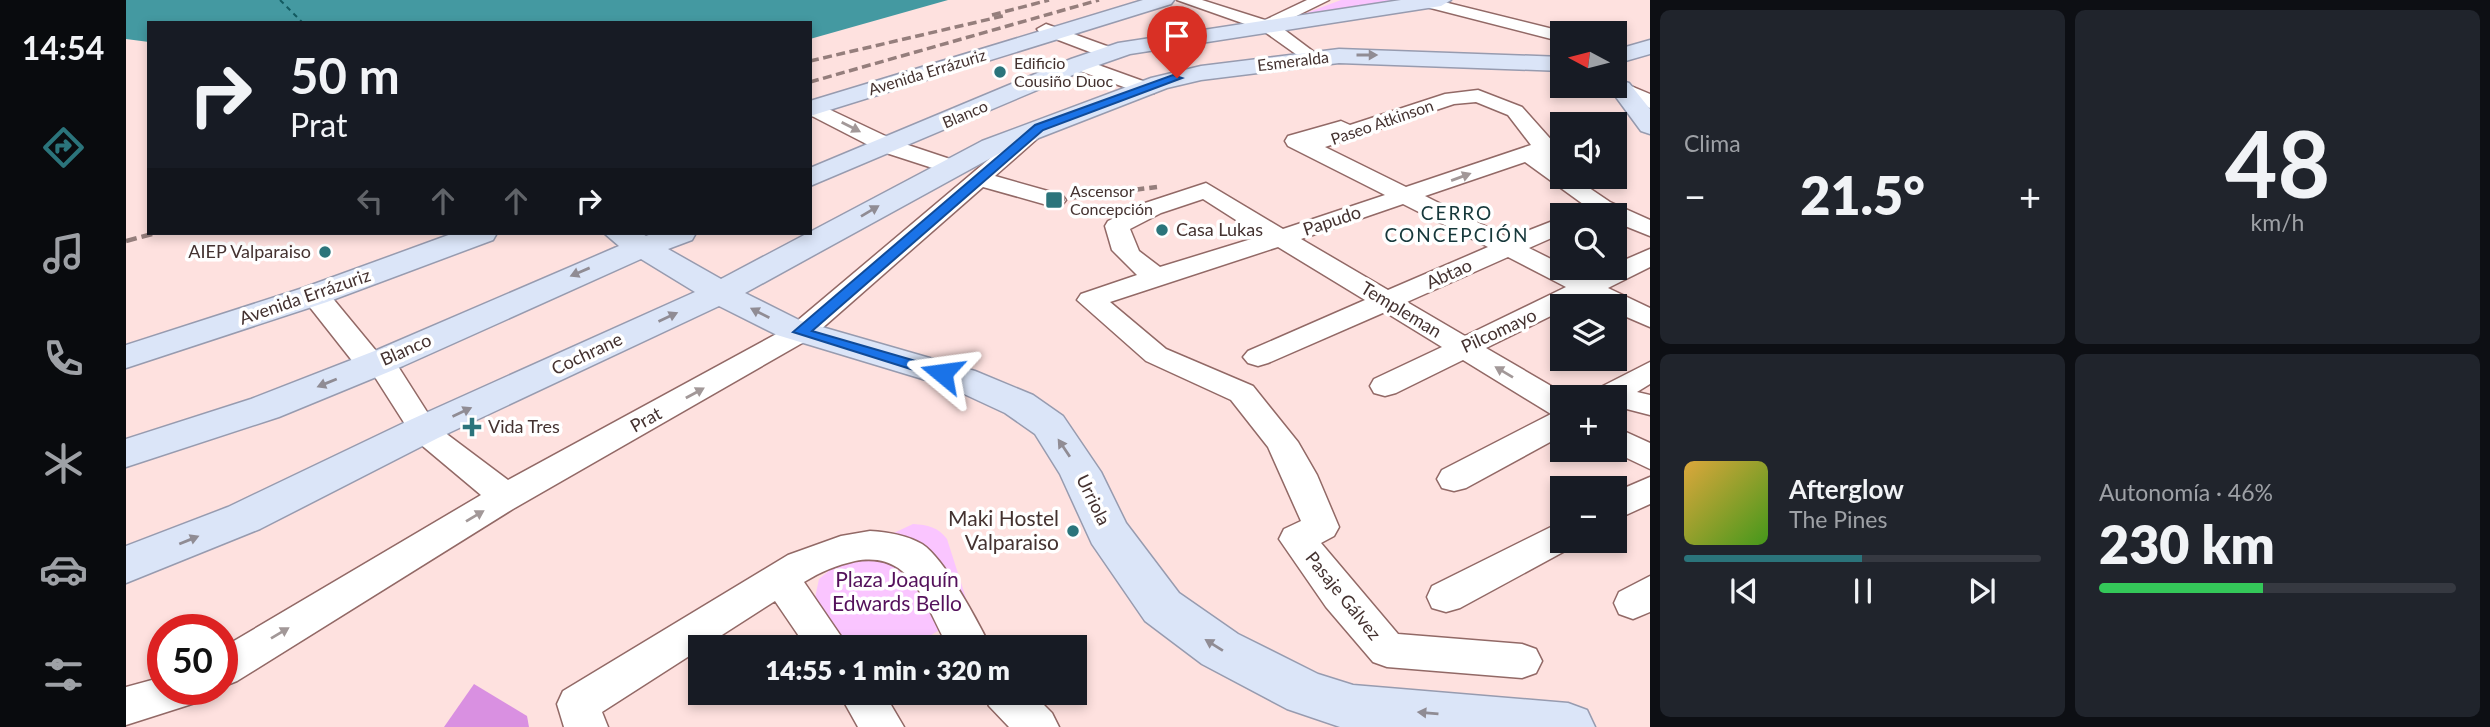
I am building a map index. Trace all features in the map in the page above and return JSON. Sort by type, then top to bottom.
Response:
[{"type":"main road","name":"Avenida Errázuriz","points":[[1052,32],[1138,0]]},
{"type":"main road","name":"Avenida Errázuriz","points":[[812,107],[922,65],[1164,0]]},
{"type":"main road","points":[[1268,26],[1428,1]]},
{"type":"main road","name":"Blanco","points":[[812,177],[1110,53],[1268,26]]},
{"type":"main road","name":"Esmeralda","points":[[1039,127],[1189,75],[1314,58],[1381,55],[1550,64]]},
{"type":"main road","points":[[1627,98],[1650,126]]},
{"type":"main road","name":"Cochrane","points":[[126,565],[244,518],[424,429],[720,293],[951,167],[1039,127]]},
{"type":"main road","name":"Avenida Errázuriz","points":[[126,341],[275,294],[439,235]]},
{"type":"main road","name":"Avenida Errázuriz","points":[[126,357],[316,295],[477,235]]},
{"type":"main road","name":"Blanco","points":[[126,453],[265,408],[377,366],[531,293],[631,240],[667,235]]},
{"type":"main road","name":"Urriola","points":[[631,240],[720,293],[801,332],[962,379],[1019,404],[1049,425],[1080,472],[1108,532],[1163,607],[1220,649],[1305,693],[1353,708],[1535,725]]},
{"type":"street","points":[[1185,0],[1268,26],[1314,58]]},
{"type":"street","name":"Blanco","points":[[1268,26],[1274,20],[1321,0]]},
{"type":"street","points":[[1428,1],[1550,34]]},
{"type":"street","points":[[1052,32],[1110,53]]},
{"type":"street","points":[[1079,64],[1147,89]]},
{"type":"street","points":[[1628,92],[1650,102]]},
{"type":"street","name":"Paseo Atkinson","points":[[1363,175],[1363,167],[1319,143],[1452,98],[1478,96],[1515,111],[1534,151]]},
{"type":"street","points":[[812,108],[888,146],[951,167]]},
{"type":"street","points":[[1344,125],[1296,141],[1650,319]]},
{"type":"street","name":"Prat","points":[[238,659],[501,500],[801,332],[1039,127]]},
{"type":"street","points":[[1534,151],[1550,158]]},
{"type":"street","points":[[1534,151],[1585,203]]},
{"type":"street","name":"Papudo","points":[[1154,278],[1406,197],[1534,151]]},
{"type":"street","points":[[987,181],[1054,200]]},
{"type":"street","points":[[1597,189],[1650,218]]},
{"type":"street","name":"Templeman","points":[[1154,278],[1127,256],[1118,237],[1117,226],[1153,208],[1206,190],[1550,399]]},
{"type":"street","points":[[1627,222],[1650,229]]},
{"type":"street","name":"Abtao","points":[[1258,357],[1550,230]]},
{"type":"street","name":"Pilcomayo","points":[[1385,386],[1650,257]]},
{"type":"street","name":"Pasaje Gálvez","points":[[1154,278],[1091,300],[1156,355],[1242,393],[1282,442],[1300,475],[1321,527],[1297,539],[1339,596],[1387,650],[1522,661]]},
{"type":"street","points":[[316,295],[377,366],[425,429],[501,493]]},
{"type":"street","points":[[1626,385],[1650,371]]},
{"type":"street","points":[[1627,400],[1650,405]]},
{"type":"street","points":[[1454,479],[1550,428]]},
{"type":"street","points":[[1627,445],[1650,458]]},
{"type":"street","points":[[1627,501],[1650,489]]},
{"type":"street","points":[[1446,597],[1550,542]]},
{"type":"street","points":[[586,727],[578,704],[779,580],[796,566],[852,547],[884,545],[910,552],[927,573],[963,635]]},
{"type":"street","points":[[779,580],[798,600],[821,635]]},
{"type":"street","points":[[129,713],[147,705]]},
{"type":"street","points":[[868,705],[882,727]]},
{"type":"street","points":[[1016,705],[1037,727]]},
{"type":"green space","points":[[1341,0],[1406,0],[1290,19]]},
{"type":"green space","name":"Plaza Joaquín Edwards Bello","points":[[913,524],[932,527],[947,539],[970,611],[931,635],[838,635],[815,598],[819,579],[849,554]]},
{"type":"shaded area","points":[[474,684],[527,716],[529,727],[444,727]]},
{"type":"water","points":[[126,0],[948,0],[812,38],[812,21],[147,21],[147,42],[126,39]]},
{"type":"ferry route","points":[[280,0],[301,21]]},
{"type":"railway","points":[[992,15],[1049,0]]},
{"type":"railway","points":[[812,81],[1099,0]]},
{"type":"railway","points":[[812,61],[1003,16]]},
{"type":"railway","points":[[1054,200],[1157,187]]},
{"type":"railway","points":[[126,241],[148,235]]},
{"type":"place","name":"Edificio Cousiño Duoc","points":[[1000,72]]},
{"type":"place","name":"Ascensor Concepción","points":[[1054,200]]},
{"type":"place","name":"Casa Lukas","points":[[1162,230]]},
{"type":"place","name":"AIEP Valparaiso","points":[[325,252]]},
{"type":"place","name":"Vida Tres","points":[[472,427]]},
{"type":"place","name":"Maki Hostel Valparaiso","points":[[1073,531]]},
{"type":"district","name":"CERRO CONCEPCIÓN","points":[[1457,224]]},
{"type":"route","points":[[942,373],[801,332],[981,180],[1039,127],[1177,78]]}]
